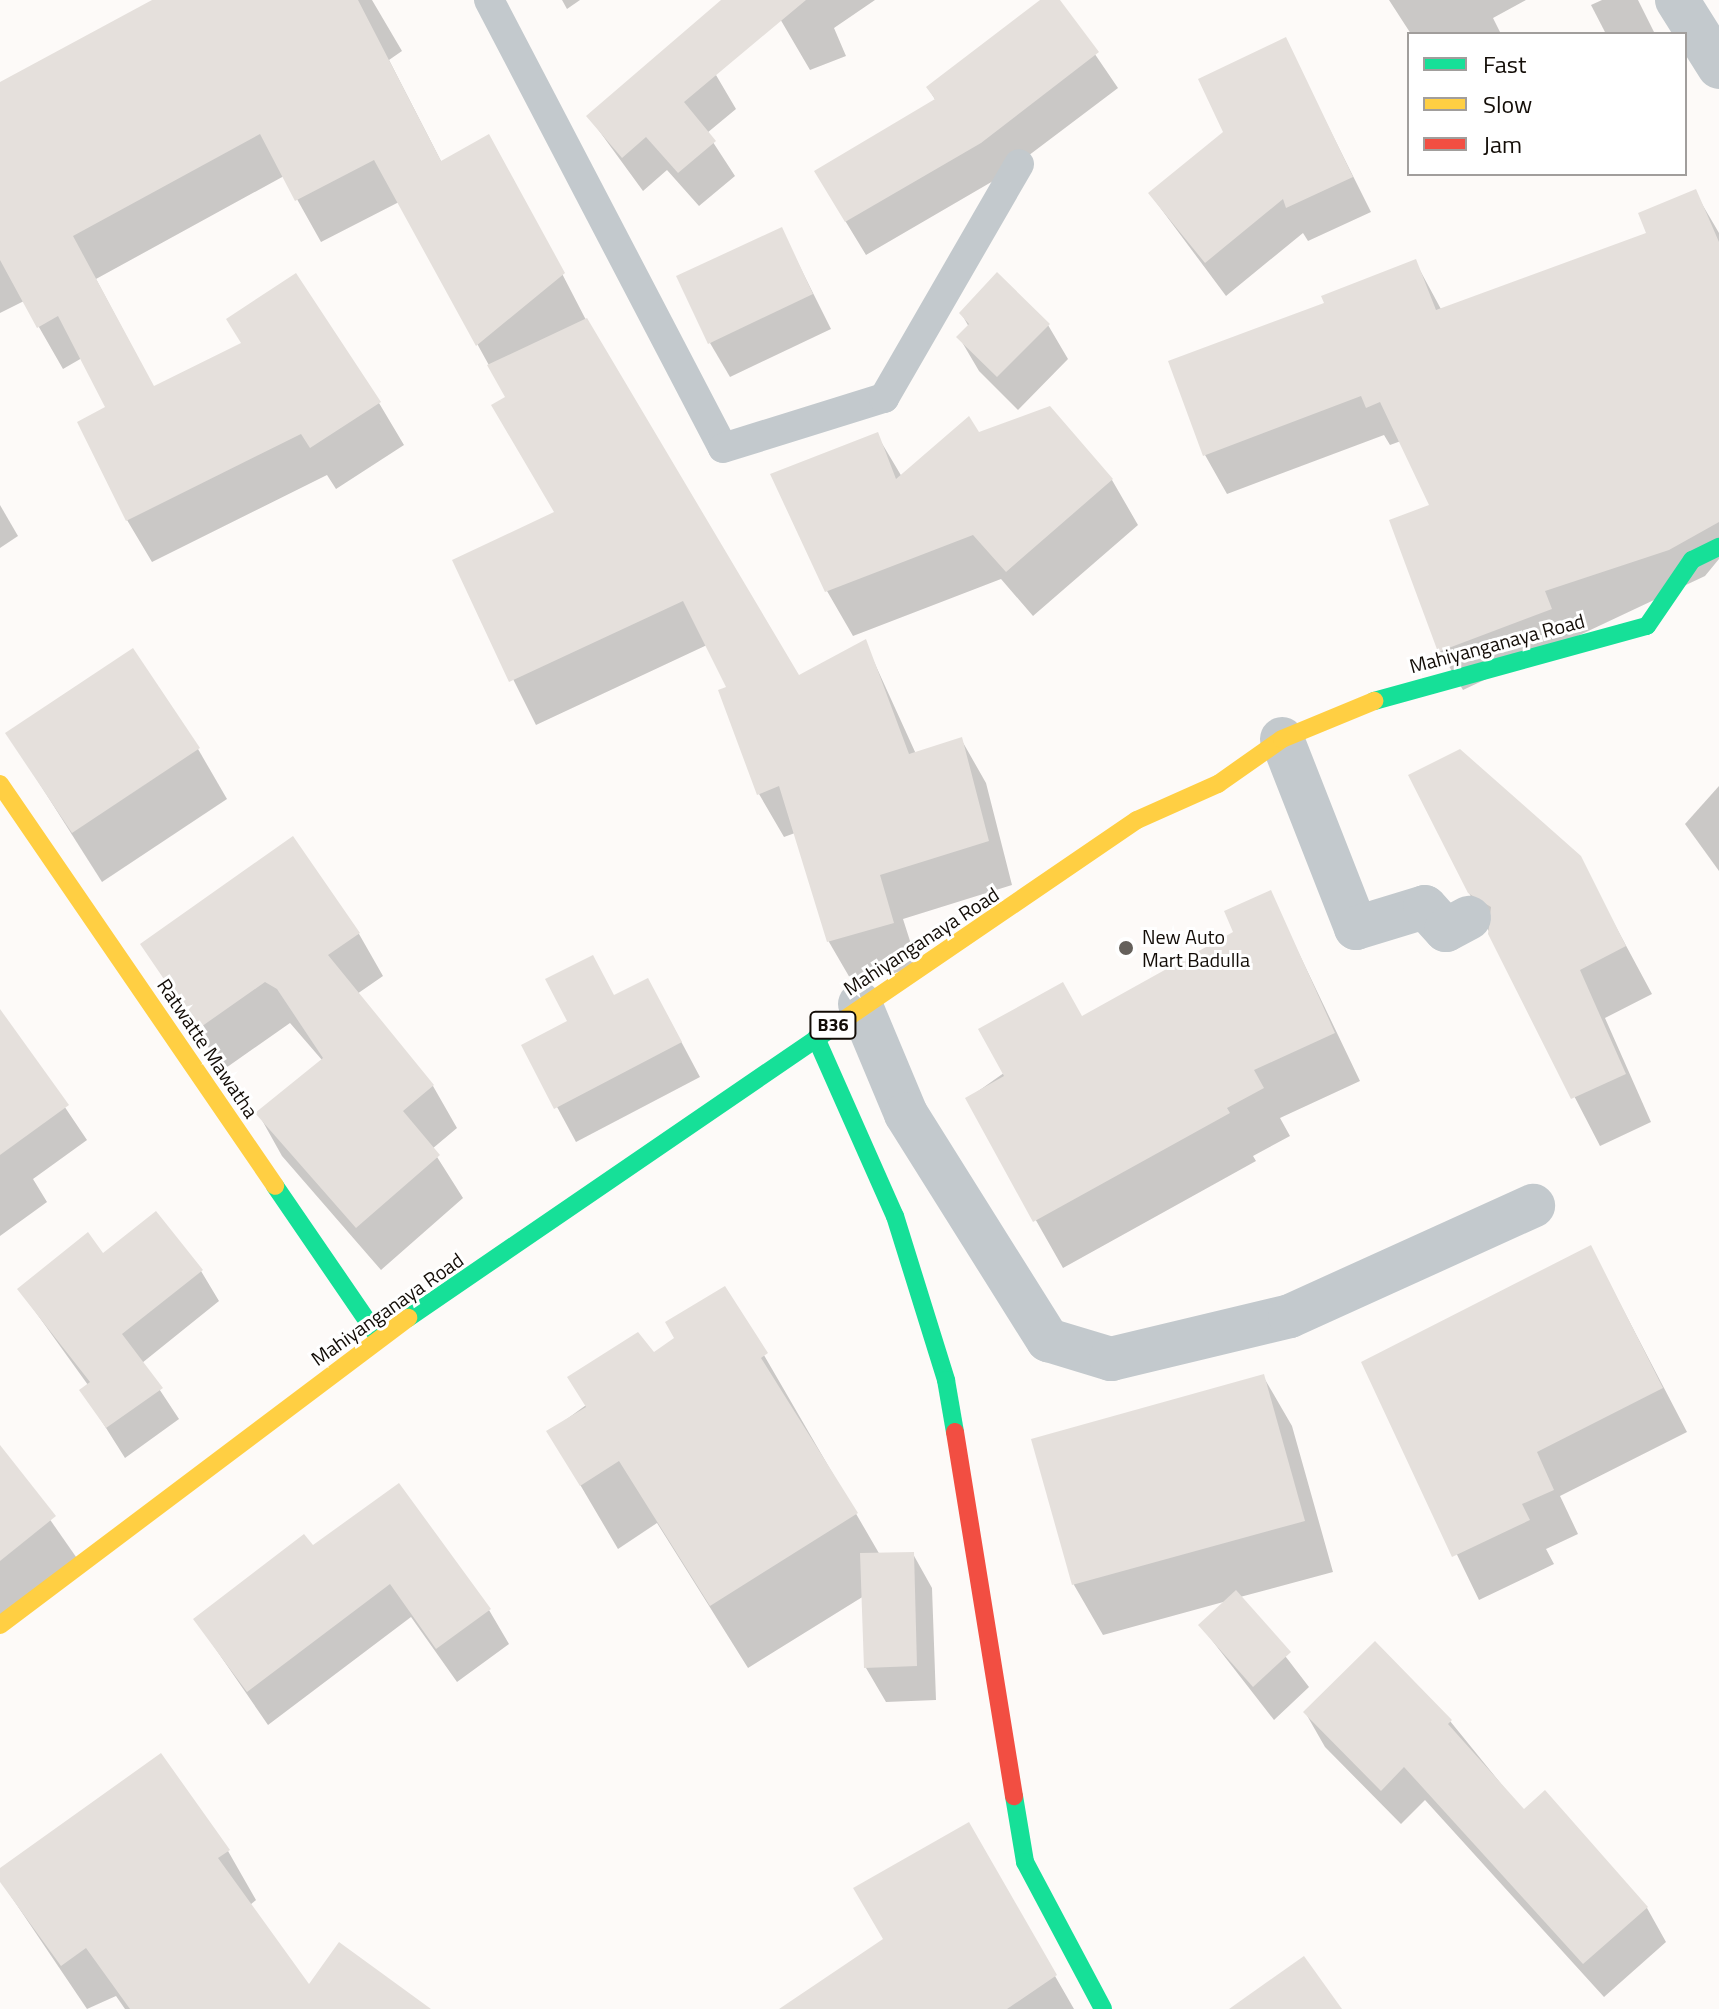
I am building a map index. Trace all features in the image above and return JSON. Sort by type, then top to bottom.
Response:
[{"type":"main road","name":"Mahiyanganaya Road","points":[[0,1625],[379,1338],[816,1038],[860,1004],[1046,888],[1137,820],[1218,784],[1282,739],[1378,699],[1647,626],[1692,560],[1719,547]]},
{"type":"main road","name":"Ratwatte Mawatha","points":[[0,784],[379,1338]]},
{"type":"main road","points":[[816,1038],[895,1216],[946,1380],[1025,1862],[1103,2009]]},
{"type":"street","points":[[1677,0],[1719,67]]},
{"type":"street","points":[[1282,739],[1356,928],[1425,907],[1446,930],[1469,918]]},
{"type":"street","points":[[860,1004],[906,1114],[1048,1340],[1099,1356],[1111,1359],[1290,1316],[1533,1206]]},
{"type":"lane","points":[[489,0],[723,448],[884,398],[1019,164]]},
{"type":"building","points":[[152,0],[358,0],[441,161],[489,134],[565,273],[476,346],[374,160],[295,201],[260,134],[73,236],[154,386],[241,343],[226,319],[296,273],[381,402],[310,448],[301,434],[126,521],[77,422],[105,407],[58,316],[37,328],[0,260],[0,82]]},
{"type":"building","points":[[721,0],[806,0],[684,102],[716,141],[678,173],[646,137],[622,158],[586,116]]},
{"type":"building","points":[[1040,0],[1060,0],[1099,52],[981,143],[845,222],[814,171],[935,99],[926,87]]},
{"type":"building","points":[[1286,37],[1353,177],[1286,208],[1283,199],[1205,263],[1148,193],[1223,132],[1198,79]]},
{"type":"building","points":[[1696,189],[1719,242],[1719,522],[1669,550],[1545,591],[1552,609],[1438,652],[1389,520],[1429,505],[1380,402],[1366,408],[1361,396],[1203,456],[1168,361],[1324,303],[1321,296],[1416,259],[1436,310],[1646,233],[1638,213]]},
{"type":"building","points":[[782,227],[813,294],[708,344],[676,276]]},
{"type":"building","points":[[997,272],[1050,324],[997,377],[956,337],[969,324],[959,313]]},
{"type":"building","points":[[587,318],[799,675],[866,639],[909,754],[962,737],[989,841],[880,875],[894,923],[827,942],[779,786],[757,795],[718,690],[726,687],[683,601],[509,682],[452,560],[554,512],[491,405],[505,397],[487,365]]},
{"type":"building","points":[[1050,406],[1113,479],[1006,572],[973,535],[825,592],[770,474],[878,432],[896,479],[969,416],[979,432]]},
{"type":"building","points":[[133,648],[200,748],[72,833],[5,733]]},
{"type":"building","points":[[1460,749],[1581,856],[1626,946],[1580,970],[1626,1074],[1571,1099],[1488,934],[1491,907],[1468,893],[1408,775]]},
{"type":"building","points":[[293,836],[360,933],[328,955],[434,1085],[403,1111],[440,1155],[356,1228],[255,1113],[323,1058],[277,989],[265,982],[198,1029],[140,944]]},
{"type":"building","points":[[1271,890],[1335,1033],[1254,1070],[1264,1088],[1227,1108],[1230,1113],[1033,1222],[965,1098],[1004,1076],[978,1029],[1063,982],[1082,1016],[1233,932],[1224,911]]},
{"type":"building","points":[[593,955],[614,995],[648,978],[682,1042],[554,1109],[521,1045],[567,1021],[545,979]]},
{"type":"building","points":[[0,1009],[69,1105],[0,1155]]},
{"type":"building","points":[[156,1211],[203,1270],[122,1334],[163,1388],[106,1428],[79,1390],[90,1382],[17,1289],[88,1232],[103,1253]]},
{"type":"building","points":[[1591,1245],[1663,1388],[1537,1452],[1554,1490],[1522,1504],[1530,1520],[1452,1557],[1361,1362]]},
{"type":"building","points":[[725,1286],[768,1353],[761,1358],[858,1513],[710,1606],[619,1461],[580,1486],[546,1431],[586,1407],[567,1377],[638,1332],[654,1352],[674,1338],[665,1322]]},
{"type":"building","points":[[1264,1374],[1305,1521],[1072,1585],[1031,1439]]},
{"type":"building","points":[[0,1445],[56,1516],[0,1561]]},
{"type":"building","points":[[399,1483],[491,1609],[436,1649],[390,1584],[247,1692],[193,1619],[304,1534],[313,1545]]},
{"type":"building","points":[[914,1552],[917,1666],[864,1668],[860,1553]]},
{"type":"building","points":[[1236,1590],[1291,1652],[1253,1687],[1198,1625]]},
{"type":"building","points":[[1375,1641],[1452,1720],[1448,1724],[1524,1809],[1545,1790],[1648,1907],[1583,1964],[1404,1767],[1381,1791],[1303,1712]]},
{"type":"building","points":[[161,1753],[230,1850],[218,1858],[309,1984],[339,1942],[431,2009],[130,2009],[86,1948],[61,1966],[0,1882],[0,1868]]},
{"type":"building","points":[[969,1822],[1057,1975],[1007,2009],[779,2009],[883,1939],[853,1888]]},
{"type":"building","points":[[1304,1956],[1342,2009],[1229,2009]]},
{"type":"traffic: fast","points":[[1374,701],[1647,626],[1692,560],[1719,547]]},
{"type":"traffic: fast","points":[[408,1318],[832,1028]]},
{"type":"traffic: fast","points":[[816,1038],[895,1216],[946,1380],[955,1432]]},
{"type":"traffic: fast","points":[[275,1186],[379,1338]]},
{"type":"traffic: fast","points":[[1014,1796],[1025,1862],[1103,2009]]},
{"type":"traffic: slow","points":[[832,1028],[1137,820],[1218,784],[1282,739],[1374,701]]},
{"type":"traffic: slow","points":[[0,784],[275,1186]]},
{"type":"traffic: slow","points":[[0,1625],[408,1318]]},
{"type":"traffic: jam","points":[[955,1432],[1014,1796]]},
{"type":"place","name":"New Auto Mart Badulla","points":[[1126,948]]}]
